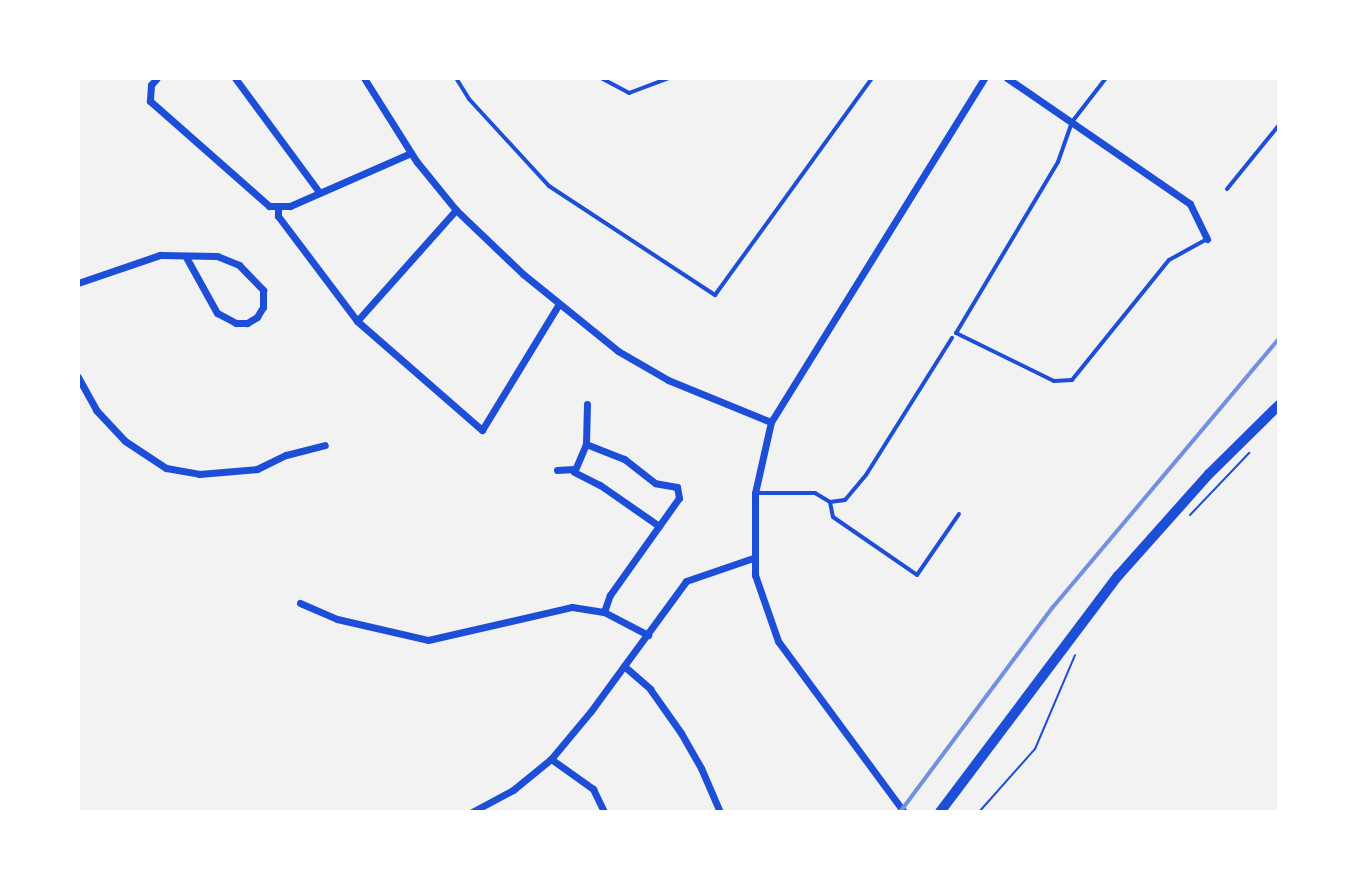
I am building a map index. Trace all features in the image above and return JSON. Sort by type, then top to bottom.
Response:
[{"type":"main road","points":[[940,812],[1118,576],[1209,474],[1279,405]]},
{"type":"main road","points":[[947,812],[963,784]]},
{"type":"street","points":[[157,78],[151,85],[150,101],[269,206],[278,208],[411,153]]},
{"type":"street","points":[[235,78],[319,192]]},
{"type":"street","points":[[364,78],[411,153],[456,210],[559,304],[618,351],[668,380],[771,422]]},
{"type":"street","points":[[904,812],[778,641],[759,595],[753,558],[755,493],[771,422],[984,78]]},
{"type":"street","points":[[1007,78],[1190,204],[1207,239]]},
{"type":"street","points":[[278,208],[278,216],[357,321],[482,430],[559,304]]},
{"type":"street","points":[[357,321],[456,210]]},
{"type":"street","points":[[78,283],[148,258],[217,256],[239,265],[252,275],[263,290],[263,307],[257,317],[247,323],[236,323],[217,313],[186,257]]},
{"type":"street","points":[[78,377],[96,410],[125,441],[166,468],[199,474],[257,469],[286,455],[325,445]]},
{"type":"street","points":[[574,469],[586,444],[587,404]]},
{"type":"street","points":[[586,444],[624,459],[655,483],[677,487],[679,498],[610,595],[604,612]]},
{"type":"street","points":[[557,470],[574,469]]},
{"type":"street","points":[[574,469],[578,476],[600,485],[659,526]]},
{"type":"street","points":[[472,812],[513,790],[551,759],[648,635],[673,593],[686,581],[753,558]]},
{"type":"street","points":[[300,603],[337,619],[431,640],[572,607],[604,612],[648,635]]},
{"type":"street","points":[[624,666],[650,689],[681,733],[701,768],[720,812]]},
{"type":"street","points":[[551,759],[593,789],[604,812]]},
{"type":"lane","points":[[456,78],[469,99],[549,186],[715,295],[872,78]]},
{"type":"lane","points":[[601,78],[629,93],[669,78]]},
{"type":"lane","points":[[1106,78],[1072,122],[1058,162],[956,333],[1054,381],[1072,380],[1169,260],[1207,239]]},
{"type":"lane","points":[[1227,189],[1279,125]]},
{"type":"lane","points":[[755,493],[808,492],[830,502],[845,500],[866,475],[952,338]]},
{"type":"lane","points":[[830,502],[833,517],[917,575],[959,514]]},
{"type":"path","points":[[1182,523],[1249,453]]},
{"type":"path","points":[[979,812],[1035,749],[1076,652]]},
{"type":"railway","points":[[900,812],[1053,607],[1279,339]]}]
